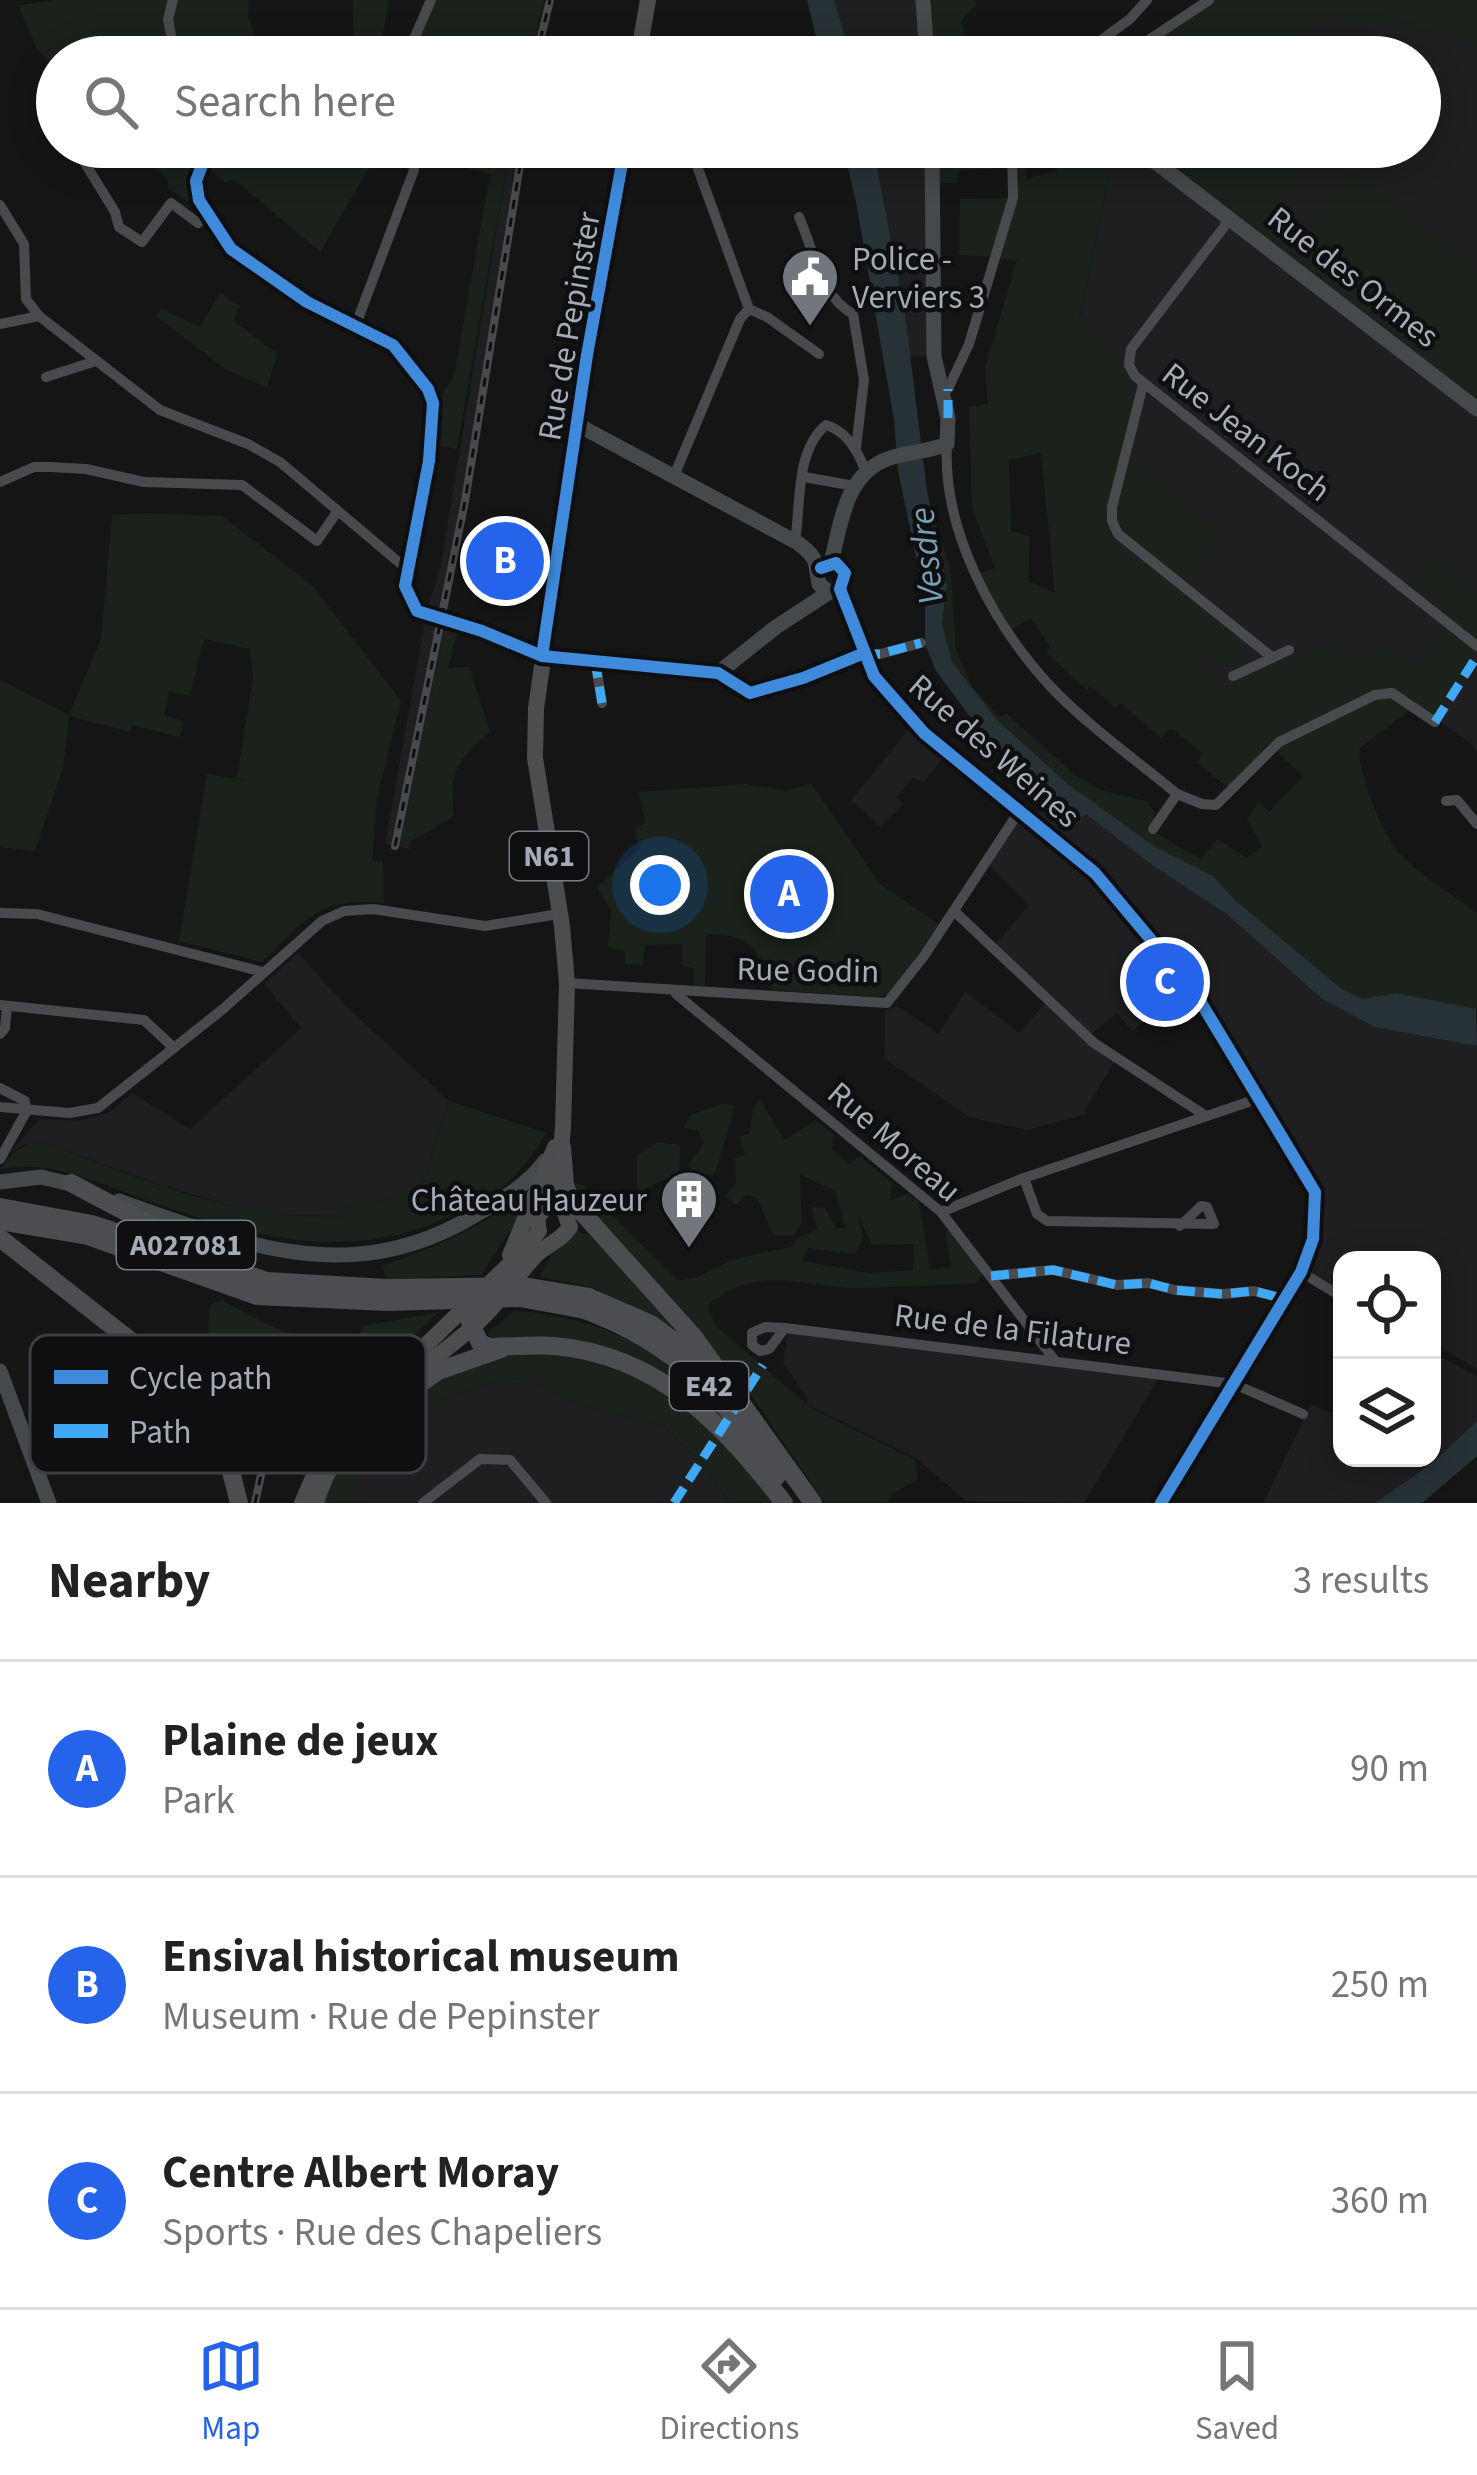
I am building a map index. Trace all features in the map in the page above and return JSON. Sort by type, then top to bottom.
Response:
[{"type":"highway","points":[[559,1147],[570,1198],[694,1337],[731,1388]]},
{"type":"highway","name":"A027081","points":[[71,1183],[180,1242],[310,1286]]},
{"type":"highway","name":"E42","points":[[8,1215],[92,1223],[267,1281],[387,1295]]},
{"type":"highway","name":"E42","points":[[8,1215],[88,1237],[256,1296],[387,1295],[522,1286],[651,1324],[731,1388],[813,1503]]},
{"type":"highway","points":[[567,1216],[589,1228],[627,1263]]},
{"type":"highway","points":[[0,1238],[123,1335]]},
{"type":"highway","points":[[472,1300],[471,1329],[480,1343],[557,1346],[600,1354],[664,1380],[714,1421],[784,1503]]},
{"type":"highway","name":"E42","points":[[587,1304],[646,1336],[702,1378],[737,1418],[795,1503]]},
{"type":"highway","points":[[426,1379],[509,1347]]},
{"type":"highway","points":[[231,1473],[239,1503]]},
{"type":"main road","points":[[642,36],[648,0]]},
{"type":"main road","name":"Rue de Pepinster","points":[[542,656],[621,168]]},
{"type":"main road","name":"N61","points":[[426,1345],[547,1235],[568,1232],[557,1192],[567,983],[535,758],[542,656]]},
{"type":"main road","name":"N61","points":[[547,1235],[538,1218],[559,1147],[563,1082]]},
{"type":"main road","points":[[472,1300],[512,1252],[559,1147]]},
{"type":"main road","points":[[544,1209],[567,1216]]},
{"type":"main road","name":"N61","points":[[426,1364],[505,1295],[547,1235]]},
{"type":"main road","name":"N61","points":[[302,1503],[316,1473]]},
{"type":"main road","name":"N61","points":[[316,1503],[329,1473]]},
{"type":"street","points":[[172,36],[168,19],[173,0]]},
{"type":"street","points":[[415,36],[431,0]]},
{"type":"street","points":[[923,0],[926,36]]},
{"type":"street","points":[[1107,36],[1147,0]]},
{"type":"street","points":[[1155,36],[1209,0]]},
{"type":"street","points":[[88,168],[115,212],[118,226],[142,242],[171,202],[198,223],[208,218]]},
{"type":"street","points":[[201,168],[196,181],[208,218],[231,249],[264,275],[393,345],[412,366],[433,403],[427,479],[404,586],[417,611],[431,618]]},
{"type":"street","points":[[356,326],[413,168]]},
{"type":"street","points":[[698,168],[749,309],[819,354]]},
{"type":"street","points":[[932,168],[934,356],[948,418],[942,446],[960,533],[989,602],[1051,686],[1177,794],[1202,804],[1216,805],[1279,742],[1375,695],[1392,693],[1435,722]]},
{"type":"street","points":[[948,389],[969,344],[1013,198],[1012,168]]},
{"type":"street","name":"Rue des Ormes","points":[[1163,168],[1477,409]]},
{"type":"street","points":[[0,205],[24,244],[26,299],[39,316],[160,410],[248,444],[280,462],[408,570]]},
{"type":"street","points":[[799,217],[827,289],[838,306],[853,314],[865,380],[856,448]]},
{"type":"street","name":"Rue Jean Koch","points":[[1230,219],[1131,349],[1129,365],[1143,385],[1477,646]]},
{"type":"street","points":[[674,476],[740,319],[749,309]]},
{"type":"street","points":[[0,323],[39,316]]},
{"type":"street","points":[[46,377],[96,361]]},
{"type":"street","points":[[1143,385],[1112,507],[1118,534],[1273,658]]},
{"type":"street","points":[[578,425],[845,573],[833,590],[718,673]]},
{"type":"street","points":[[795,542],[807,450],[814,435],[826,425],[833,426],[856,448],[866,470]]},
{"type":"street","points":[[833,590],[817,578],[854,486],[866,470],[891,458],[942,446]]},
{"type":"street","points":[[0,482],[34,466],[50,466],[143,482],[242,485],[317,542],[337,512]]},
{"type":"street","points":[[804,477],[854,486]]},
{"type":"street","name":"Rue des Weines","points":[[833,590],[852,614],[862,654],[874,676],[925,733],[1102,880],[1194,991],[1316,1192],[1313,1239],[1301,1272],[1161,1503]]},
{"type":"street","points":[[446,621],[542,656],[718,673],[745,692],[760,692],[862,654],[921,643]]},
{"type":"street","points":[[1233,676],[1289,650]]},
{"type":"street","points":[[595,660],[602,703]]},
{"type":"street","points":[[1153,829],[1177,794]]},
{"type":"street","points":[[1446,801],[1457,800],[1477,824]]},
{"type":"street","name":"Rue Godin","points":[[567,983],[887,1003],[1020,810]]},
{"type":"street","points":[[0,1107],[69,1113],[98,1108],[322,921],[344,911],[373,909],[485,926],[560,914]]},
{"type":"street","points":[[954,911],[1094,1043],[1206,1116]]},
{"type":"street","points":[[0,913],[37,914],[268,968]]},
{"type":"street","name":"Rue Moreau","points":[[673,992],[941,1212],[1053,1359]]},
{"type":"street","points":[[0,1034],[5,1028],[3,1006],[144,1020],[174,1048]]},
{"type":"street","points":[[0,1088],[25,1107]]},
{"type":"street","points":[[941,1212],[1024,1178],[1260,1098]]},
{"type":"street","points":[[0,1160],[25,1107]]},
{"type":"street","points":[[0,1182],[29,1177],[71,1183],[246,1245],[315,1257],[376,1253],[442,1232],[520,1187],[549,1153],[559,1115]]},
{"type":"street","points":[[1024,1178],[1037,1214],[1048,1221],[1180,1226]]},
{"type":"street","points":[[991,1276],[1053,1270],[1118,1285],[1148,1282],[1174,1290],[1254,1291],[1285,1299]]},
{"type":"street","points":[[1301,1272],[1333,1292]]},
{"type":"street","name":"Rue de la Filature","points":[[785,1328],[1234,1384],[1304,1414]]},
{"type":"street","points":[[0,1371],[30,1445]]},
{"type":"street","points":[[423,1503],[481,1459],[510,1460],[546,1503]]},
{"type":"street","points":[[41,1473],[49,1503]]},
{"type":"shaded area","points":[[57,0],[170,0],[166,36],[36,36],[36,47],[18,5]]},
{"type":"shaded area","points":[[176,0],[249,0],[255,36],[173,36]]},
{"type":"shaded area","points":[[353,0],[389,0],[383,36],[353,36]]},
{"type":"shaded area","points":[[435,0],[544,0],[536,36],[418,36]]},
{"type":"shaded area","points":[[834,0],[919,0],[922,36],[845,36]]},
{"type":"shaded area","points":[[931,0],[975,0],[976,6],[961,20],[964,36],[932,36]]},
{"type":"shaded area","points":[[1213,0],[1477,0],[1477,752],[1397,692],[1278,730],[1055,594],[1079,321],[1111,168],[1441,168],[1441,36],[1161,36]]},
{"type":"shaded area","points":[[1213,0],[1477,0],[1477,47],[1453,36],[1334,17],[1299,36],[1161,36]]},
{"type":"shaded area","points":[[155,168],[197,168],[191,185],[195,200],[190,203],[168,188],[168,179]]},
{"type":"shaded area","points":[[206,168],[369,168],[320,252],[234,179],[226,183]]},
{"type":"shaded area","points":[[467,168],[506,168],[457,449],[435,445],[439,400],[454,376],[490,174]]},
{"type":"shaded area","points":[[507,168],[523,168],[445,628],[407,814],[410,849],[385,844],[427,610],[441,564]]},
{"type":"shaded area","points":[[877,168],[930,168],[932,356],[910,357]]},
{"type":"shaded area","points":[[939,168],[998,168],[958,171],[957,183],[939,183]]},
{"type":"shaded area","points":[[1018,168],[1025,168],[1027,178],[1056,168],[1111,168],[1079,321],[1105,344],[1129,388],[1128,433],[1105,518],[1116,539],[1238,638],[1244,659],[1232,670],[1206,653],[1197,666],[1223,688],[1326,645],[1341,647],[1353,656],[1391,651],[1413,667],[1445,627],[1475,650],[1452,695],[1438,711],[1430,717],[1396,691],[1348,704],[1267,745],[1229,789],[1198,763],[1202,753],[1171,728],[1161,738],[1120,703],[1116,708],[1091,686],[1087,690],[1045,652],[1050,647],[1031,618],[1011,630],[979,573],[995,568],[972,508],[969,407],[988,404],[985,367],[1017,260],[999,258],[1015,209]],"holes":[[[1041,453],[1055,593],[1028,581],[1030,536],[1011,531],[1009,460]]]},
{"type":"shaded area","points":[[1178,168],[1304,168],[1273,219],[1302,243],[1353,172],[1477,270],[1477,403]]},
{"type":"shaded area","points":[[1009,198],[991,257],[959,255],[960,199]]},
{"type":"shaded area","points":[[220,293],[240,306],[233,320],[277,354],[267,388],[224,368],[156,316],[162,309],[200,327]]},
{"type":"shaded area","points":[[1129,459],[1222,533],[1187,582],[1132,540],[1118,518]]},
{"type":"shaded area","points":[[931,507],[951,573],[956,651],[972,686],[999,717],[1006,713],[1074,774],[1100,790],[1147,801],[1155,813],[1156,833],[1200,859],[1218,839],[1246,858],[1262,847],[1247,819],[1259,802],[1269,812],[1303,776],[1276,751],[1281,741],[1352,706],[1391,695],[1413,708],[1360,748],[1362,772],[1379,819],[1400,854],[1477,913],[1477,1010],[1396,993],[1363,999],[1343,990],[1213,876],[1157,848],[1114,818],[996,720],[952,662],[942,623],[947,585]]},
{"type":"shaded area","points":[[112,515],[222,516],[313,586],[401,701],[377,798],[372,861],[383,861],[384,903],[343,904],[315,914],[262,962],[179,941],[207,774],[244,780],[237,778],[253,677],[250,649],[204,639],[190,696],[169,692],[164,716],[184,721],[180,737],[132,725],[130,732],[69,716],[63,768],[35,851],[0,847],[0,680],[69,715],[101,639]]},
{"type":"shaded area","points":[[1433,556],[1477,592],[1477,640],[1447,616],[1451,610],[1414,581]]},
{"type":"shaded area","points":[[445,628],[458,629],[448,668],[469,667],[490,732],[457,768],[452,788],[454,816],[400,848]]},
{"type":"shaded area","points":[[910,728],[943,758],[923,783],[914,777],[896,797],[903,804],[881,827],[851,800]]},
{"type":"shaded area","points":[[811,783],[880,884],[939,924],[892,993],[880,997],[773,990],[757,954],[734,937],[706,935],[705,988],[694,987],[694,968],[682,966],[682,944],[645,945],[643,965],[625,964],[625,951],[608,948],[611,911],[597,887],[640,848],[634,829],[646,823],[638,792],[746,784],[786,791]]},
{"type":"shaded area","points":[[1053,795],[1079,819],[1085,813],[1152,865],[1229,915],[1321,998],[1374,1027],[1477,1046],[1477,1369],[1441,1347],[1441,1251],[1333,1251],[1333,1285],[1307,1269],[1318,1188],[1193,984],[1036,815]]},
{"type":"shaded area","points":[[1021,816],[1090,873],[1187,990],[1132,1031],[1117,1013],[1091,1034],[995,945],[1029,905],[989,865]]},
{"type":"shaded area","points":[[298,953],[348,1008],[449,1101],[425,1178],[410,1195],[343,1207],[342,1216],[259,1214],[41,1142],[9,1154],[39,1119],[94,1117],[110,1112],[132,1093],[190,1129],[301,1028],[264,984]]},
{"type":"shaded area","points":[[965,991],[1019,1033],[1046,1002],[1115,1061],[1086,1108],[1087,1114],[1027,1130],[969,1117],[884,1058],[885,1010],[897,1006],[939,1034]]},
{"type":"shaded area","points":[[760,1099],[784,1140],[816,1120],[834,1135],[832,1150],[849,1164],[860,1156],[892,1183],[890,1201],[906,1194],[919,1201],[930,1270],[951,1267],[945,1232],[953,1227],[987,1271],[975,1283],[904,1287],[763,1281],[726,1292],[708,1306],[715,1325],[811,1408],[915,1460],[918,1479],[891,1495],[888,1503],[825,1503],[744,1385],[572,1192],[571,1182],[583,1185],[677,1280],[695,1278],[734,1259],[791,1247],[817,1229],[812,1207],[825,1208],[836,1228],[846,1228],[835,1191],[800,1174],[802,1223],[794,1235],[773,1235],[758,1199],[747,1194],[736,1205],[725,1196],[736,1184],[735,1158],[745,1155],[739,1137],[750,1133],[753,1108]],"holes":[[[857,1213],[872,1245],[914,1244],[913,1270],[869,1273],[802,1261],[808,1248],[855,1254],[863,1237]]]},
{"type":"shaded area","points":[[449,1101],[546,1133],[515,1176],[491,1195],[404,1233],[365,1240],[326,1242],[248,1231],[68,1173],[35,1167],[0,1169],[17,1150],[41,1142],[226,1204],[264,1212],[342,1216],[342,1207],[410,1195],[425,1178]]},
{"type":"shaded area","points":[[724,1103],[735,1106],[715,1174],[697,1176],[688,1165],[704,1143],[698,1130],[684,1128],[690,1115]]},
{"type":"shaded area","points":[[658,1142],[680,1145],[679,1172],[637,1193],[637,1155]]},
{"type":"shaded area","points":[[528,1188],[518,1219],[481,1275],[387,1279],[382,1266],[478,1225]]},
{"type":"shaded area","points":[[576,1230],[592,1237],[676,1329],[591,1287],[539,1277],[555,1249]]},
{"type":"shaded area","points":[[221,1300],[295,1335],[208,1335],[210,1305]]},
{"type":"shaded area","points":[[514,1311],[589,1324],[652,1353],[705,1398],[753,1457],[649,1367],[494,1342],[487,1333]]},
{"type":"shaded area","points":[[439,1312],[415,1335],[359,1335],[364,1326]]},
{"type":"shaded area","points":[[788,1333],[1158,1379],[1084,1503],[966,1501],[916,1458],[806,1404],[808,1399],[783,1363]]},
{"type":"shaded area","points":[[541,1353],[593,1361],[642,1378],[680,1402],[714,1433],[773,1503],[730,1503],[664,1426],[580,1405],[531,1380],[505,1379],[440,1400],[444,1405],[426,1420],[426,1385],[504,1357]]},
{"type":"shaded area","points":[[1441,1357],[1477,1376],[1477,1421],[1441,1455]]},
{"type":"shaded area","points":[[505,1379],[531,1380],[580,1405],[664,1426],[730,1503],[331,1503],[353,1473],[426,1473],[426,1411],[439,1400]]},
{"type":"shaded area","points":[[1311,1405],[1333,1413],[1333,1467],[1427,1467],[1375,1503],[1263,1503]]},
{"type":"shaded area","points":[[338,1473],[362,1473],[354,1480],[358,1503],[323,1503]]},
{"type":"water","points":[[807,0],[834,0],[845,36],[816,36]]},
{"type":"water","name":"Vesdre","points":[[848,168],[877,168],[905,314],[927,491],[947,585],[942,623],[952,662],[996,719],[1069,785],[1157,848],[1213,876],[1343,990],[1363,999],[1396,993],[1476,1009],[1477,1046],[1374,1027],[1321,998],[1228,915],[1086,814],[1080,819],[980,730],[936,671],[925,644],[925,599],[898,471],[894,420]]},
{"type":"water","points":[[1477,1421],[1477,1456],[1422,1503],[1375,1503],[1427,1467],[1441,1467],[1441,1455]]},
{"type":"railway","points":[[541,36],[550,0]]},
{"type":"railway","points":[[395,846],[465,501],[520,168]]},
{"type":"railway","points":[[255,1503],[261,1473]]},
{"type":"marked path","points":[[948,389],[948,418]]},
{"type":"marked path","points":[[862,654],[921,643]]},
{"type":"marked path","points":[[1435,722],[1477,656]]},
{"type":"marked path","points":[[595,660],[602,703]]},
{"type":"marked path","points":[[991,1276],[1053,1270],[1117,1285],[1148,1283],[1223,1294],[1254,1291],[1285,1299]]},
{"type":"marked path","points":[[674,1503],[763,1365]]},
{"type":"cycle path","points":[[201,168],[196,181],[199,200],[231,249],[307,302],[393,345],[428,389],[433,403],[429,461],[405,586],[417,611],[542,656],[718,673],[750,693],[862,654]]},
{"type":"cycle path","points":[[542,656],[587,355],[621,168]]},
{"type":"cycle path","points":[[821,568],[836,563],[845,573],[840,589],[874,676],[924,733],[1095,873],[1194,991],[1315,1192],[1313,1239],[1301,1272],[1161,1503]]},
{"type":"place","name":"Police - Verviers 3","points":[[810,328]]},
{"type":"place","name":"Ensival historical museum","points":[[505,561]]},
{"type":"place","name":"Plaine de jeux","points":[[789,894]]},
{"type":"place","name":"Centre Albert Moray","points":[[1165,982]]},
{"type":"place","name":"Château Hauzeur","points":[[689,1250]]}]
